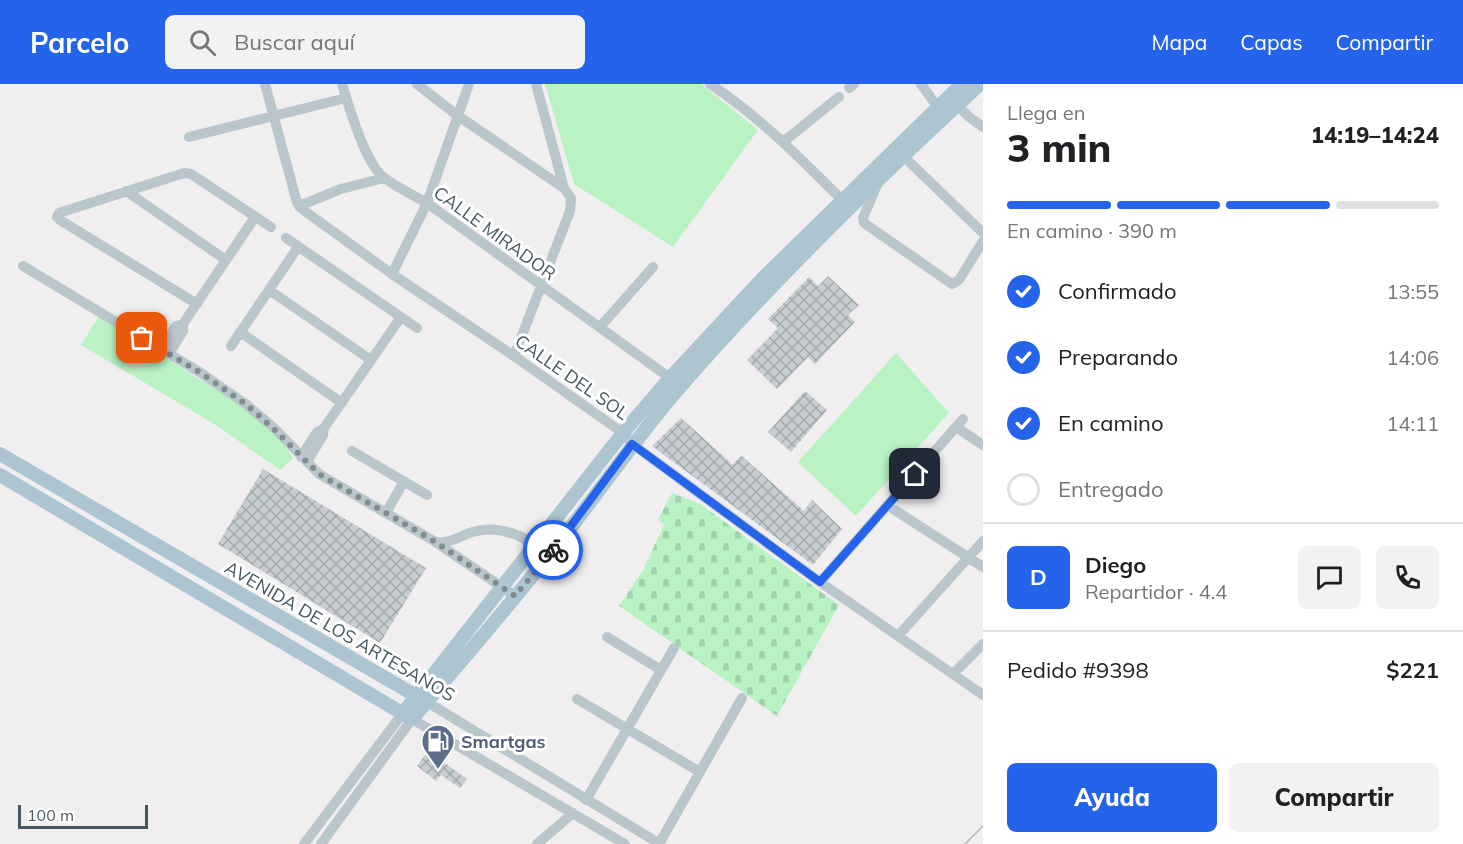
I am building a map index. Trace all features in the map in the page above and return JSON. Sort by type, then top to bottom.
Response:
[{"type":"main road","points":[[947,106],[962,84]]},
{"type":"main road","points":[[408,716],[550,555],[670,378],[763,278],[843,200],[899,153],[947,106],[980,84]]},
{"type":"main road","points":[[422,699],[502,588],[628,438],[680,387],[774,285],[879,180],[899,153]]},
{"type":"main road","name":"AVENIDA DE LOS ARTESANOS","points":[[0,454],[422,699]]},
{"type":"main road","name":"AVENIDA DE LOS ARTESANOS","points":[[0,475],[408,716]]},
{"type":"main road","points":[[64,513],[73,496]]},
{"type":"street","points":[[265,84],[299,206],[341,189],[384,178]]},
{"type":"street","name":"CALLE MIRADOR","points":[[342,84],[365,149],[373,165],[384,178],[427,203],[670,378]]},
{"type":"street","points":[[417,84],[458,116],[564,188]]},
{"type":"street","points":[[392,274],[427,203],[469,84]]},
{"type":"street","points":[[514,356],[570,211],[571,198],[564,188],[536,84]]},
{"type":"street","points":[[710,84],[730,97],[783,142],[843,200]]},
{"type":"street","points":[[921,84],[947,106],[983,127]]},
{"type":"street","points":[[783,142],[839,97]]},
{"type":"street","points":[[189,136],[346,98]]},
{"type":"street","points":[[899,153],[983,233]]},
{"type":"street","points":[[196,304],[57,217],[59,213],[184,173],[190,174],[271,227]]},
{"type":"street","points":[[879,180],[863,218],[864,223],[952,284],[959,280],[983,241]]},
{"type":"street","points":[[126,191],[226,260]]},
{"type":"street","name":"CALLE DEL SOL","points":[[299,206],[392,274],[514,356],[820,582],[983,695]]},
{"type":"street","points":[[165,352],[176,326],[183,324],[255,217]]},
{"type":"street","points":[[286,238],[417,328]]},
{"type":"street","points":[[231,346],[298,247]]},
{"type":"street","points":[[23,266],[247,405],[319,474],[434,541],[515,596]]},
{"type":"street","points":[[600,327],[653,267]]},
{"type":"street","points":[[269,290],[371,360]]},
{"type":"street","points":[[304,460],[317,432],[324,428],[400,317]]},
{"type":"street","points":[[240,332],[342,403]]},
{"type":"street","points":[[820,582],[960,423],[983,445]]},
{"type":"street","points":[[352,450],[428,495]]},
{"type":"street","points":[[386,513],[404,481]]},
{"type":"street","points":[[887,505],[983,567]]},
{"type":"street","points":[[434,541],[446,543],[473,531],[496,529],[517,535],[537,545],[550,555]]},
{"type":"street","points":[[898,636],[983,541]]},
{"type":"street","points":[[607,637],[661,670]]},
{"type":"street","points":[[953,674],[983,644]]},
{"type":"street","points":[[586,801],[674,648]]},
{"type":"street","points":[[660,844],[742,698]]},
{"type":"street","name":"AVENIDA DE LOS ARTESANOS","points":[[422,699],[660,844]]},
{"type":"street","points":[[577,699],[700,772]]},
{"type":"street","points":[[304,844],[408,716]]},
{"type":"street","points":[[321,844],[408,716]]},
{"type":"street","name":"AVENIDA DE LOS ARTESANOS","points":[[408,716],[622,843]]},
{"type":"street","points":[[537,844],[573,813]]},
{"type":"street","points":[[622,843],[629,826]]},
{"type":"green space","points":[[545,84],[701,84],[758,130],[673,247],[574,184]]},
{"type":"green space","points":[[99,316],[242,406],[277,436],[293,458],[280,470],[216,425],[81,345]]},
{"type":"green space","points":[[896,353],[949,413],[856,516],[798,462]]},
{"type":"green space","points":[[672,493],[700,504],[839,605],[777,716],[619,606],[643,570],[664,525],[658,519]]},
{"type":"building","points":[[828,276],[859,305],[848,315],[855,322],[815,364],[808,357],[777,389],[747,360],[778,328],[768,319],[809,277],[818,286]]},
{"type":"building","points":[[805,391],[827,410],[791,452],[768,432]]},
{"type":"building","points":[[681,418],[733,465],[741,455],[804,511],[812,500],[842,529],[813,565],[652,446]]},
{"type":"building","points":[[263,469],[426,568],[380,643],[218,544]]},
{"type":"building","name":"Smartgas","points":[[428,751],[467,779],[460,788],[441,775],[436,781],[417,766]]},
{"type":"tram line","points":[[965,844],[983,826]]},
{"type":"way so far","points":[[142,338],[201,373],[247,405],[319,474],[434,541],[515,596],[553,550]]},
{"type":"place","name":"Smartgas","points":[[438,770]]},
{"type":"route","points":[[553,550],[632,444],[820,582],[915,474]]}]
